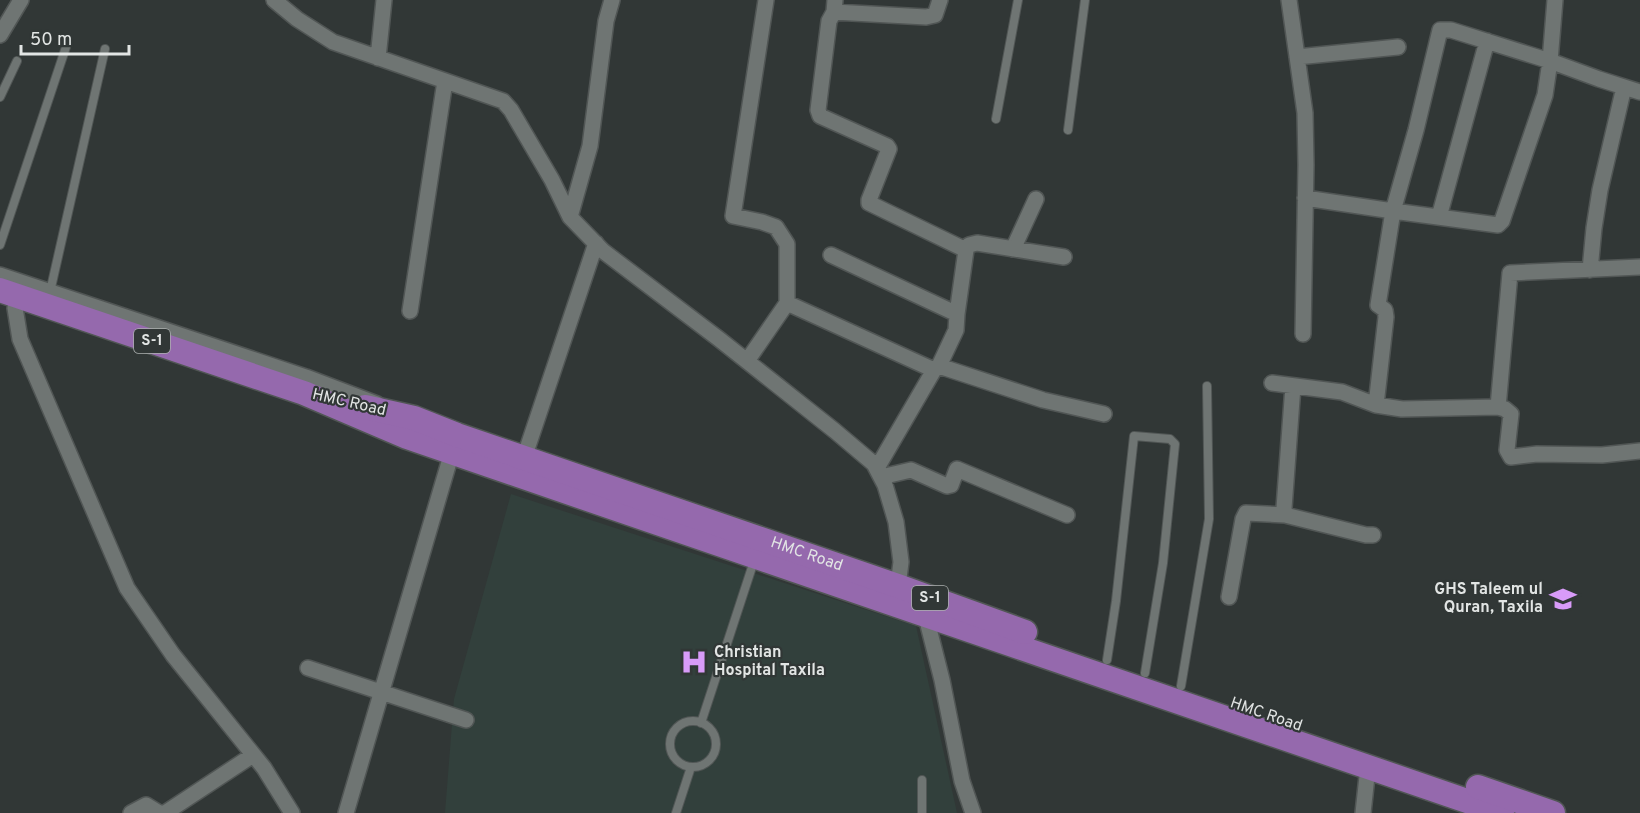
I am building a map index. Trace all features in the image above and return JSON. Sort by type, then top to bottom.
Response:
[{"type":"main road","name":"HMC Road","points":[[8,299],[411,427],[457,435],[524,458],[758,548],[898,586],[923,605],[1107,660],[1553,813]]},
{"type":"main road","name":"HMC Road","points":[[411,427],[452,452],[758,548],[1502,813]]},
{"type":"street","points":[[0,35],[21,0]]},
{"type":"street","points":[[274,0],[297,19],[333,42],[503,102],[511,110],[552,180],[570,217],[603,250],[835,431],[879,472],[896,522],[901,562],[898,586]]},
{"type":"street","points":[[378,58],[384,0]]},
{"type":"street","points":[[570,217],[590,146],[606,21],[612,0]]},
{"type":"street","points":[[747,361],[787,303],[787,244],[782,234],[776,227],[733,216],[766,0]]},
{"type":"street","points":[[940,0],[935,15],[926,17],[834,6],[829,21],[819,110],[820,116],[887,146],[889,149],[868,200],[869,203],[966,250]]},
{"type":"street","points":[[1289,0],[1305,113],[1303,334]]},
{"type":"street","points":[[1305,198],[1498,225],[1502,221],[1545,95],[1556,0]]},
{"type":"street","points":[[1376,405],[1386,317],[1385,310],[1378,305],[1394,212],[1440,30],[1451,30],[1487,41],[1640,92]]},
{"type":"street","points":[[1439,217],[1487,41]]},
{"type":"street","points":[[1297,57],[1398,47]]},
{"type":"street","points":[[410,311],[445,81]]},
{"type":"street","points":[[1590,270],[1600,190],[1624,87]]},
{"type":"street","points":[[1013,249],[1036,199]]},
{"type":"street","points":[[524,458],[596,243]]},
{"type":"street","points":[[879,472],[956,330],[966,250],[969,245],[977,243],[1064,257]]},
{"type":"street","points":[[831,255],[957,314]]},
{"type":"street","points":[[1498,407],[1510,273],[1640,267]]},
{"type":"street","points":[[0,275],[306,377],[411,427]]},
{"type":"street","points":[[0,303],[8,299],[411,427]]},
{"type":"street","points":[[8,299],[20,339],[127,588],[173,655],[264,768],[292,813]]},
{"type":"street","points":[[787,303],[937,368],[1043,400],[1104,414]]},
{"type":"street","points":[[1272,383],[1342,392],[1376,405],[1402,409],[1498,407],[1505,409],[1511,414],[1507,450],[1511,457],[1537,454],[1602,455],[1640,451]]},
{"type":"street","points":[[1285,515],[1293,386]]},
{"type":"street","points":[[346,813],[452,452]]},
{"type":"street","points":[[879,472],[911,470],[947,486],[951,485],[957,470],[1068,515]]},
{"type":"street","points":[[1229,597],[1246,513],[1285,515],[1372,535]]},
{"type":"street","points":[[923,605],[942,680],[962,782],[973,813]]},
{"type":"street","points":[[308,668],[466,720]]},
{"type":"street","points":[[131,813],[146,805],[165,813],[253,755]]},
{"type":"street","points":[[1363,813],[1368,767]]},
{"type":"lane","points":[[996,119],[1017,0]]},
{"type":"lane","points":[[1068,130],[1085,0]]},
{"type":"lane","points":[[0,245],[66,47]]},
{"type":"lane","points":[[50,292],[105,49]]},
{"type":"lane","points":[[0,97],[17,61]]},
{"type":"lane","points":[[1182,686],[1209,519],[1207,386]]},
{"type":"lane","points":[[1107,660],[1116,601],[1134,436],[1170,439],[1175,444],[1163,563],[1146,674]]},
{"type":"lane","points":[[701,723],[758,548]]},
{"type":"lane","points":[[695,721],[701,723],[712,730],[716,738],[717,748],[713,757],[706,764],[697,768],[679,763],[670,746],[672,736],[677,728],[685,723],[695,721]]},
{"type":"lane","points":[[676,813],[691,767]]},
{"type":"lane","points":[[922,780],[922,813]]},
{"type":"shaded area","name":"Christian Hospital Taxila","points":[[511,494],[916,626],[957,813],[445,813],[454,699]]},
{"type":"place","name":"GHS Taleem ul Quran, Taxila","points":[[1563,599]]},
{"type":"place","name":"Christian Hospital Taxila","points":[[694,662]]}]
